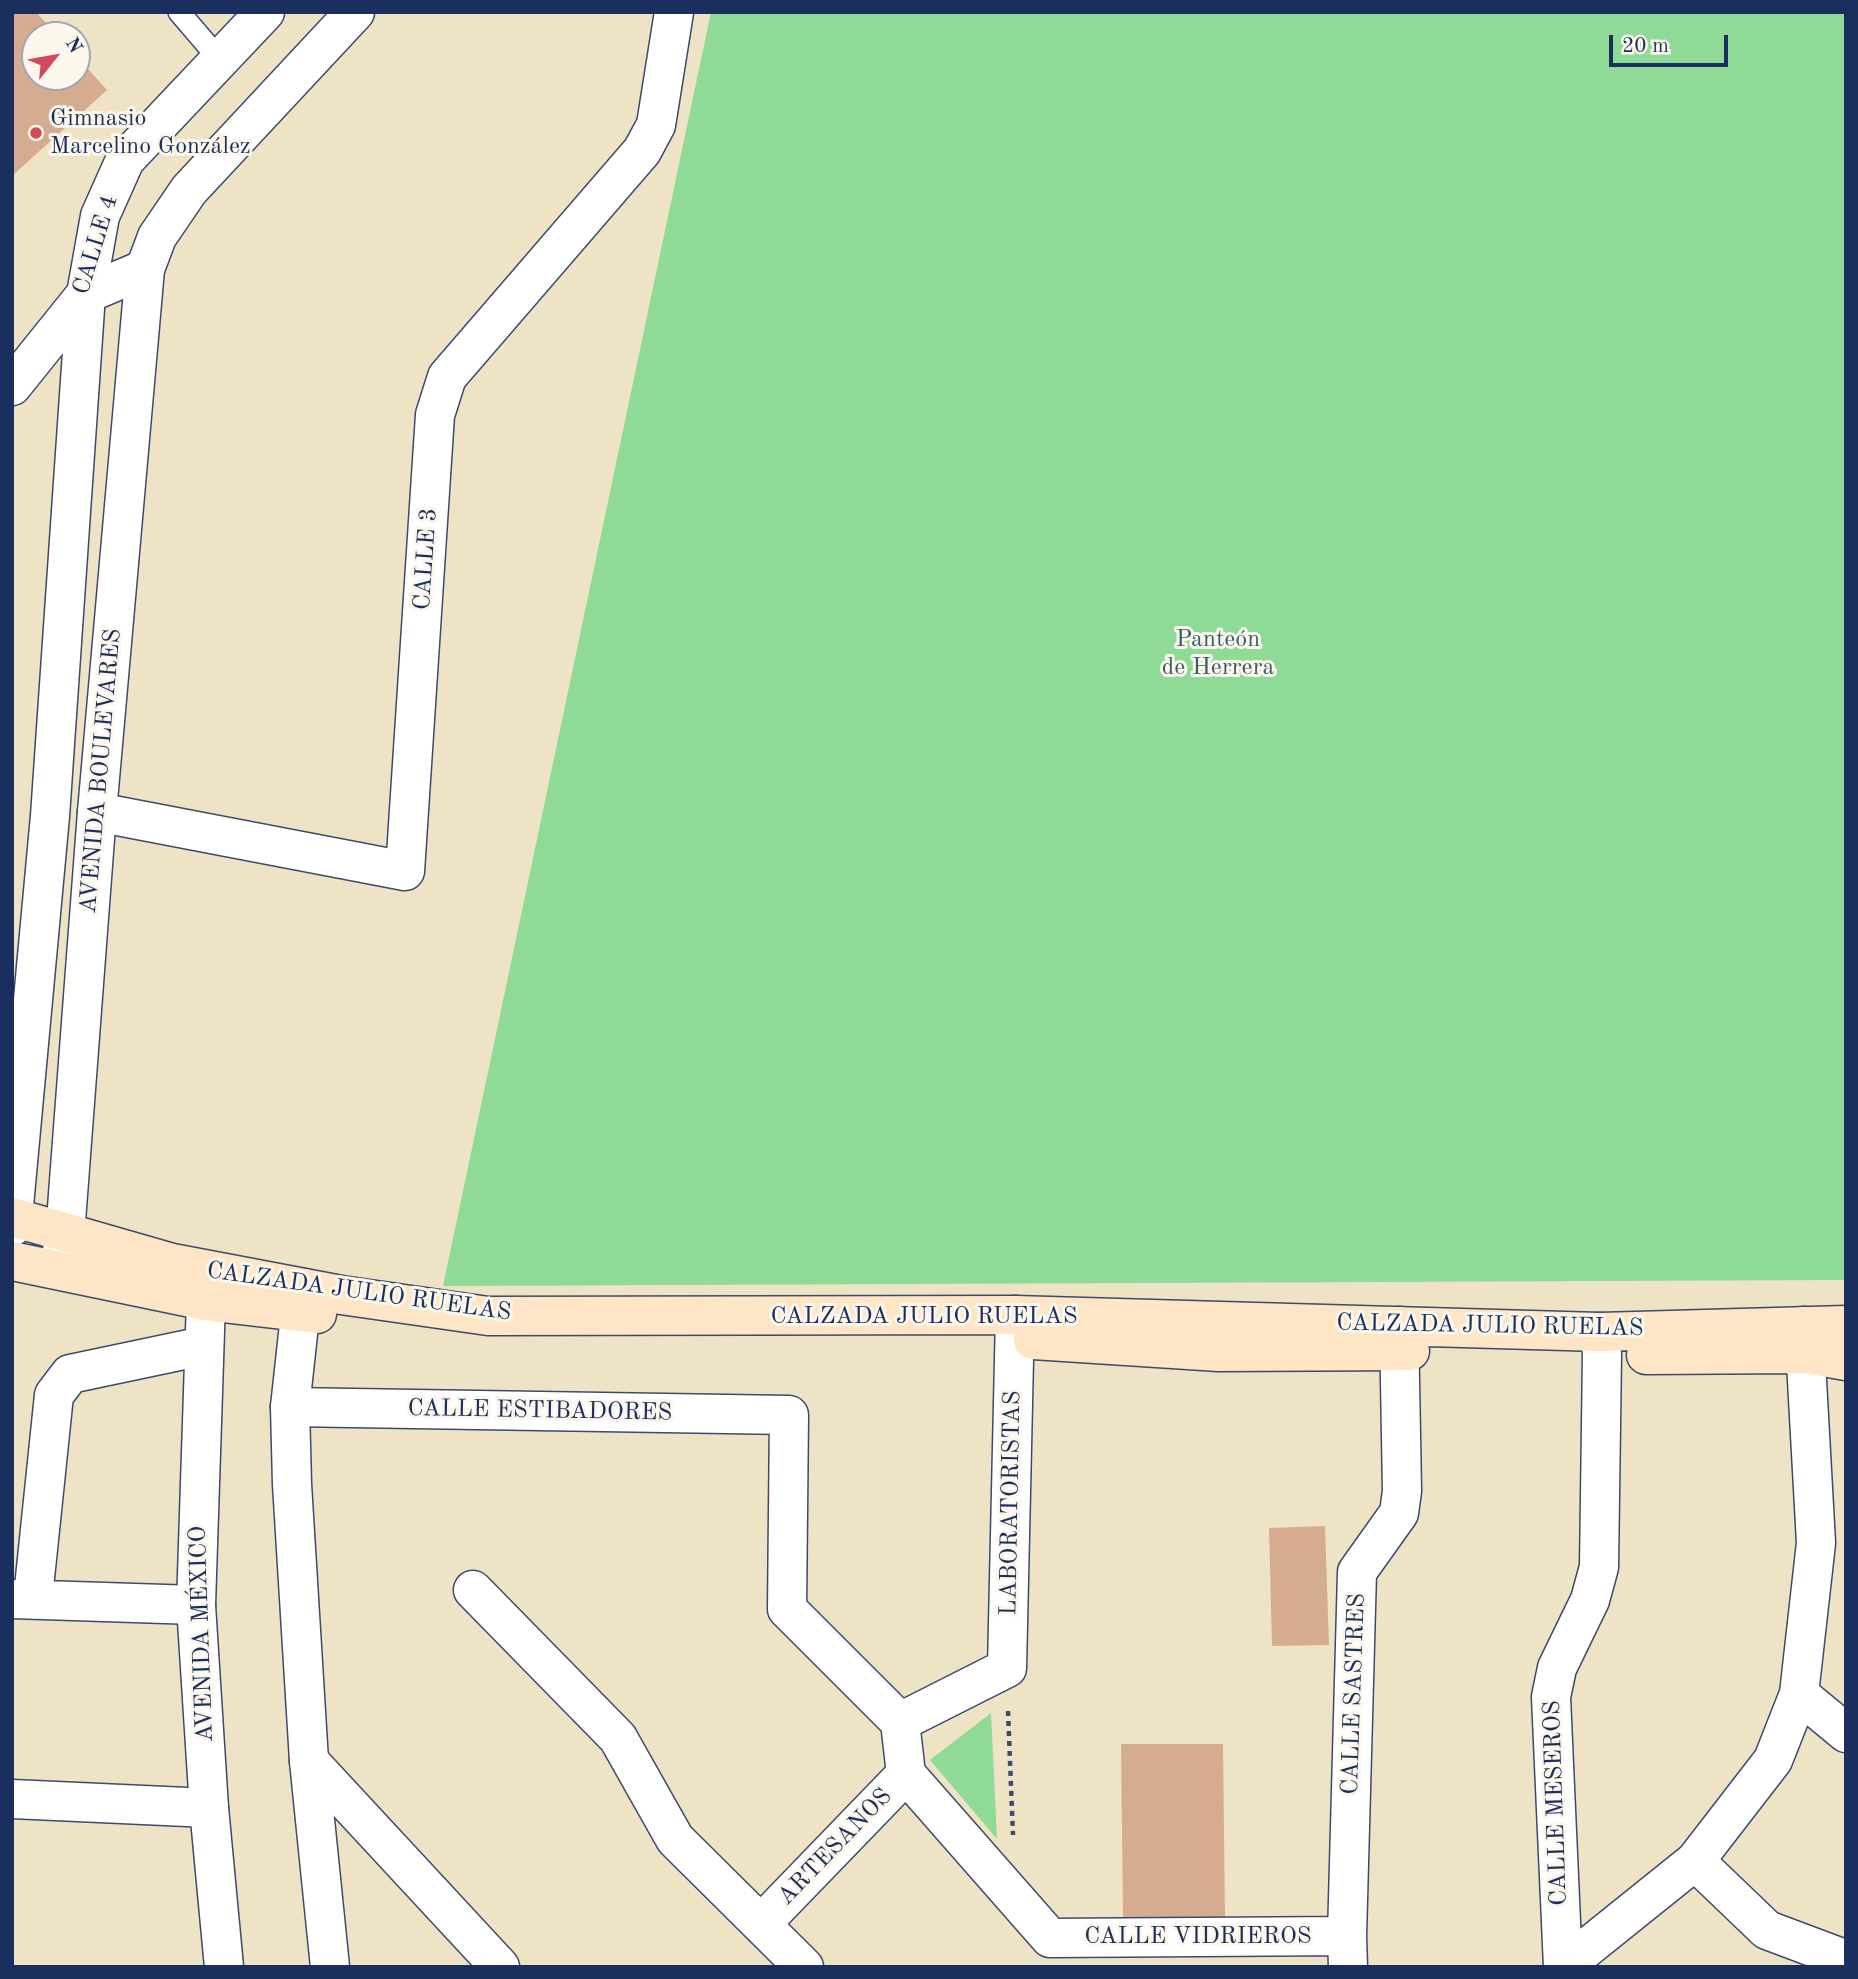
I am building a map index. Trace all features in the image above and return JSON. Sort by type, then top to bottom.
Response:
[{"type":"main road","name":"CALZADA JULIO RUELAS","points":[[13,1220],[65,1234],[206,1285]]},
{"type":"main road","name":"CALZADA JULIO RUELAS","points":[[12,1261],[58,1273],[206,1285],[301,1299],[488,1316],[1601,1343],[1805,1340],[1846,1325]]},
{"type":"main road","name":"CALZADA JULIO RUELAS","points":[[1805,1340],[1846,1360]]},
{"type":"street","name":"CALLE 4","points":[[12,386],[86,294],[100,216],[125,160],[265,12]]},
{"type":"street","name":"CALLE 3","points":[[97,812],[405,870],[435,415],[447,377],[642,151],[656,125],[674,12]]},
{"type":"street","points":[[86,294],[145,270],[157,237],[189,190],[338,19]]},
{"type":"street","name":"AVENIDA BOULEVARES","points":[[58,1273],[65,1234],[97,812],[145,270]]},
{"type":"street","name":"AVENIDA BOULEVARES","points":[[13,1220],[50,817],[86,294]]},
{"type":"street","name":"AVENIDA MÉXICO","points":[[206,1285],[196,1605],[209,1808],[224,1967]]},
{"type":"street","points":[[301,1299],[290,1407],[309,1761],[330,1967]]},
{"type":"street","name":"LABORATORISTAS","points":[[1007,1668],[1015,1327]]},
{"type":"street","name":"CALLE SASTRES","points":[[1348,1951],[1357,1572],[1399,1513],[1402,1491],[1399,1338]]},
{"type":"street","points":[[1563,1967],[1695,1861],[1773,1760],[1799,1694],[1816,1543],[1805,1340]]},
{"type":"street","name":"CALLE MESEROS","points":[[1563,1967],[1550,1697],[1557,1668],[1590,1600],[1599,1567],[1601,1343]]},
{"type":"street","points":[[196,1605],[23,1598],[54,1395],[71,1374],[203,1346]]},
{"type":"street","name":"CALLE ESTIBADORES","points":[[290,1407],[789,1415],[788,1609],[900,1722]]},
{"type":"street","points":[[473,1590],[618,1738],[675,1839],[780,1952]]},
{"type":"street","points":[[900,1722],[1007,1668]]},
{"type":"street","points":[[1799,1694],[1846,1733]]},
{"type":"street","name":"ARTESANOS","points":[[780,1952],[906,1774],[900,1722]]},
{"type":"street","points":[[309,1761],[500,1967]]},
{"type":"street","points":[[906,1774],[1016,1899],[1046,1952]]},
{"type":"street","points":[[12,1799],[209,1808]]},
{"type":"street","points":[[1695,1861],[1767,1930],[1839,1957],[1846,1964]]},
{"type":"street","name":"CALLE VIDRIEROS","points":[[1046,1952],[1348,1951]]},
{"type":"lane","points":[[178,12],[221,61]]},
{"type":"path","points":[[1007,1668],[1016,1899]]},
{"type":"green space","name":"Panteón de Herrera","points":[[711,12],[1846,12],[1846,1280],[443,1286]]},
{"type":"green space","points":[[991,1713],[997,1839],[930,1760]]},
{"type":"building","name":"Gimnasio Marcelino González","points":[[12,12],[36,12],[44,21],[21,21],[21,91],[91,91],[91,72],[107,90],[12,176]]},
{"type":"building","points":[[1325,1526],[1329,1645],[1272,1646],[1269,1528]]},
{"type":"building","points":[[1121,1744],[1223,1744],[1225,1917],[1123,1917]]},
{"type":"place","name":"Gimnasio Marcelino González","points":[[36,133]]}]
